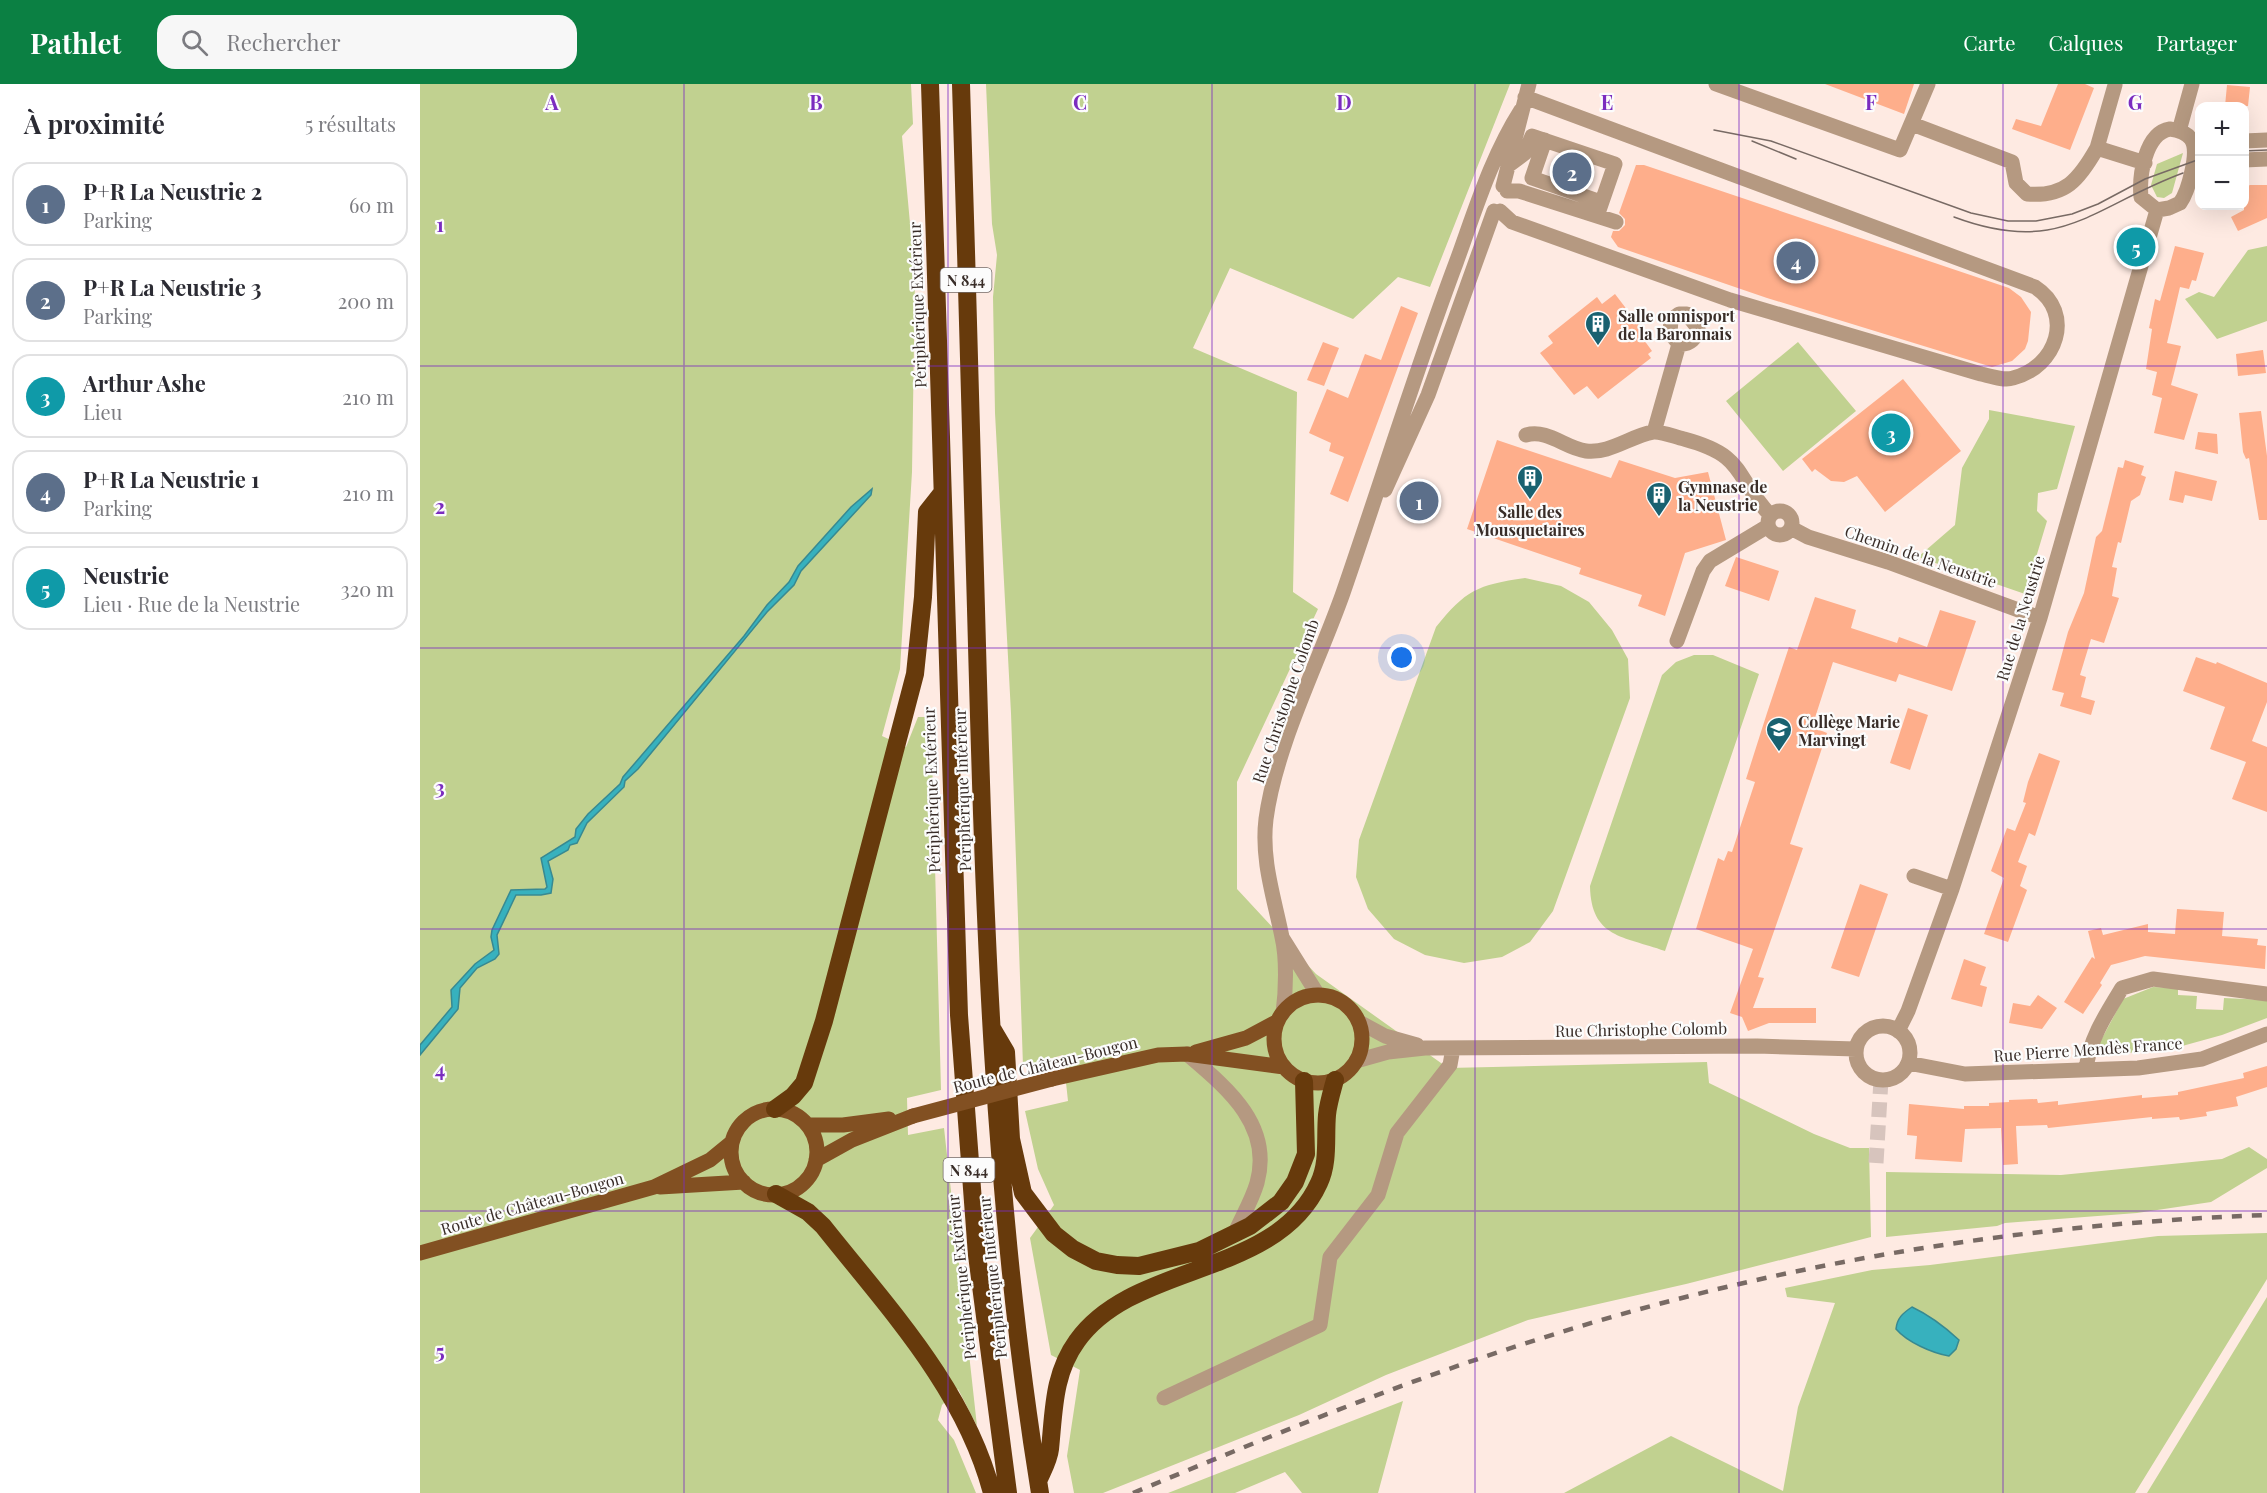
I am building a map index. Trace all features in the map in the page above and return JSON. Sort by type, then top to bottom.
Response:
[{"type":"highway","name":"Périphérique Extérieur","points":[[930,84],[952,845],[965,1120],[985,1327],[1008,1493]]},
{"type":"highway","name":"Périphérique Intérieur","points":[[961,84],[990,1025],[1007,1244],[1017,1336],[1039,1487]]},
{"type":"highway","points":[[775,1109],[793,1096],[804,1083],[824,1021],[915,674],[923,597],[927,512],[942,493]]},
{"type":"highway","points":[[990,1025],[1006,1052],[1011,1139],[1023,1193],[1054,1234],[1073,1249],[1096,1261],[1139,1266],[1199,1251],[1250,1226],[1281,1202],[1295,1182],[1306,1154],[1304,1081]]},
{"type":"highway","points":[[1039,1487],[1050,1451],[1056,1384],[1077,1340],[1109,1310],[1155,1287],[1277,1234],[1292,1222],[1320,1182],[1327,1154],[1327,1113],[1335,1080]]},
{"type":"highway","points":[[776,1194],[808,1212],[823,1226],[930,1364],[949,1392],[979,1451],[992,1493]]},
{"type":"main road","points":[[1318,995],[1341,1002],[1353,1012],[1359,1022],[1362,1042],[1356,1061],[1346,1074],[1335,1080],[1320,1083],[1304,1081],[1284,1067],[1275,1048],[1274,1035],[1281,1017],[1299,1000],[1318,995]]},
{"type":"main road","name":"Route de Château-Bougon","points":[[1187,1054],[1246,1038],[1281,1017]]},
{"type":"main road","name":"Route de Château-Bougon","points":[[816,1160],[852,1140],[913,1116],[1052,1079],[1158,1055],[1187,1054],[1284,1067]]},
{"type":"main road","points":[[775,1109],[795,1114],[808,1125],[816,1142],[816,1160],[812,1172],[800,1186],[776,1194],[757,1191],[744,1182],[734,1166],[732,1142],[738,1129],[747,1118],[763,1110],[775,1109]]},
{"type":"main road","name":"Route de Château-Bougon","points":[[808,1125],[843,1125],[913,1116]]},
{"type":"main road","name":"Route de Château-Bougon","points":[[420,1253],[654,1187],[710,1160],[732,1142]]},
{"type":"main road","name":"Route de Château-Bougon","points":[[654,1187],[744,1182]]},
{"type":"street","points":[[1716,84],[1900,150],[1928,84]]},
{"type":"street","points":[[2179,130],[2192,84]]},
{"type":"street","points":[[1912,124],[2012,162],[2016,183],[2027,194],[2044,195],[2061,190],[2077,180],[2097,148],[2115,85]]},
{"type":"street","points":[[1497,211],[1508,202],[1505,188],[1525,97],[2035,286],[2048,295],[2058,312],[2052,348],[2043,362],[2020,376],[2010,379],[1981,374],[1730,300],[1512,222],[1497,211],[1485,207],[1481,193],[1497,184],[1505,188],[1599,209]]},
{"type":"street","name":"Rue Christophe Colomb","points":[[1281,1017],[1286,991],[1283,939],[1267,870],[1266,821],[1270,802],[1283,754],[1357,550],[1410,387],[1481,193],[1503,138],[1525,97]]},
{"type":"street","points":[[2195,142],[2179,130],[2166,130],[2156,135],[2145,163],[2140,185],[2141,197],[2157,210],[2180,203],[2195,169]]},
{"type":"street","points":[[1509,165],[1525,153],[1532,136],[1615,164],[1599,209]]},
{"type":"street","points":[[1545,140],[1532,178],[1599,209],[1616,222]]},
{"type":"street","points":[[2249,141],[2267,140]]},
{"type":"street","points":[[2097,148],[2145,163]]},
{"type":"street","points":[[2249,160],[2267,159]]},
{"type":"street","name":"Rue de la Neustrie","points":[[1898,1032],[1908,1011],[1952,889],[2040,618],[2157,210]]},
{"type":"street","name":"Rue Christophe Colomb","points":[[1357,550],[1428,395],[1497,211]]},
{"type":"street","points":[[1654,432],[1679,344]]},
{"type":"street","points":[[1526,435],[1536,432],[1587,451],[1610,447],[1654,432],[1719,451],[1741,471],[1769,520],[1710,561],[1703,571],[1677,641]]},
{"type":"street","name":"Chemin de la Neustrie","points":[[1769,520],[1777,535],[1785,534],[1791,528],[1808,537],[1888,562],[2040,618]]},
{"type":"street","points":[[1914,876],[1952,889]]},
{"type":"street","name":"Rue Christophe Colomb","points":[[1283,939],[1318,995]]},
{"type":"street","points":[[2086,1070],[2093,1042],[2105,1015],[2122,988],[2153,979],[2267,994]]},
{"type":"street","name":"Rue Christophe Colomb","points":[[1359,1022],[1385,1036],[1425,1048]]},
{"type":"street","points":[[1886,1027],[1898,1032],[1909,1047],[1908,1063],[1895,1078],[1875,1079],[1859,1066],[1856,1049],[1861,1037],[1875,1028],[1886,1027]]},
{"type":"street","name":"Rue Pierre Mendès France","points":[[1908,1063],[1965,1074],[2138,1068],[2202,1059],[2267,1034]]},
{"type":"street","name":"Rue Christophe Colomb","points":[[1356,1061],[1388,1052],[1425,1048],[1756,1046],[1856,1049]]},
{"type":"street","points":[[1164,1398],[1320,1325],[1330,1257],[1378,1195],[1396,1133],[1450,1065],[1453,1048]]},
{"type":"street","points":[[1187,1054],[1225,1086],[1244,1109],[1258,1137],[1260,1161],[1257,1183],[1235,1233]]},
{"type":"green space","points":[[420,84],[911,84],[913,124],[902,136],[915,278],[912,472],[900,669],[882,736],[906,747],[918,717],[931,717],[941,1090],[907,1098],[908,1135],[944,1128],[977,1426],[958,1389],[942,1405],[938,1420],[954,1440],[976,1493],[420,1493]]},
{"type":"green space","points":[[986,84],[1510,84],[1430,287],[1398,277],[1353,319],[1230,268],[1193,348],[1297,392],[1293,592],[1318,609],[1237,782],[1237,889],[1316,974],[1448,1068],[1707,1062],[1709,1083],[1814,1134],[1850,1148],[1869,1148],[1871,1237],[1686,1284],[1528,1320],[1386,1375],[1299,1415],[1103,1493],[1074,1493],[1067,1456],[1080,1370],[1051,1355],[1030,1238],[1054,1205],[1038,1169],[1025,1111],[1068,1101],[1063,1055],[1023,1066],[1011,713],[995,413],[993,297],[997,255],[992,224]]},
{"type":"green space","points":[[2183,153],[2172,193],[2164,198],[2157,197],[2151,185],[2157,164]]},
{"type":"green space","points":[[2267,246],[2267,321],[2217,339],[2185,299],[2199,292],[2214,297],[2248,250]]},
{"type":"green space","points":[[1798,342],[1856,411],[1783,471],[1726,401]]},
{"type":"green space","points":[[1989,410],[2075,426],[2057,489],[2038,493],[2037,511],[2047,521],[2025,594],[1918,557],[1955,525],[1962,468],[1989,419]]},
{"type":"green space","points":[[1525,578],[1561,586],[1589,602],[1612,630],[1628,659],[1630,698],[1553,911],[1530,942],[1502,957],[1464,963],[1425,955],[1394,939],[1368,909],[1356,877],[1359,840],[1436,627],[1456,605],[1474,591],[1495,583]]},
{"type":"green space","points":[[1694,655],[1713,655],[1759,674],[1665,951],[1623,938],[1603,925],[1596,916],[1590,886],[1662,675],[1676,662]]},
{"type":"green space","points":[[2153,987],[2178,988],[2178,995],[2197,996],[2196,1009],[2223,1010],[2224,998],[2267,1000],[2267,1018],[2222,1035],[2175,1048],[2100,1056],[2099,1044],[2123,999]]},
{"type":"green space","points":[[2249,1147],[2267,1159],[2267,1168],[2211,1202],[2137,1213],[2005,1223],[1997,1226],[1886,1237],[1886,1172],[2061,1175],[2222,1159]]},
{"type":"green space","points":[[2267,1233],[2267,1279],[2135,1493],[1564,1493],[1671,1436],[1783,1491],[1798,1407],[1835,1303],[1787,1297],[1785,1288],[1872,1270],[1930,1265],[2158,1236]]},
{"type":"green space","points":[[2267,1297],[2267,1493],[2147,1493]]},
{"type":"green space","points":[[1403,1401],[1378,1493],[1302,1493],[1285,1472],[1235,1493],[1168,1493]]},
{"type":"water","points":[[872,489],[871,495],[801,571],[794,585],[767,612],[638,769],[625,781],[624,787],[587,823],[577,843],[570,845],[568,850],[548,861],[553,879],[551,893],[516,895],[497,935],[499,954],[495,959],[477,968],[460,988],[458,1009],[420,1055],[420,1045],[452,1007],[451,990],[475,964],[494,950],[492,930],[511,890],[545,889],[547,887],[541,858],[575,837],[576,829],[588,814],[620,784],[623,777],[744,636],[767,605],[789,582],[798,566],[851,507]]},
{"type":"water","points":[[1912,1307],[1937,1322],[1959,1340],[1956,1349],[1949,1356],[1920,1346],[1896,1329],[1901,1316]]},
{"type":"building","points":[[1825,84],[1914,84],[1904,114]]},
{"type":"building","points":[[2058,84],[2085,84],[2094,88],[2070,150],[2012,129],[2016,119],[2041,126]]},
{"type":"building","points":[[2227,85],[2250,87],[2248,102],[2225,102]]},
{"type":"building","points":[[1636,165],[1644,165],[2009,288],[2021,297],[2031,312],[2025,349],[2012,361],[1992,367],[1767,298],[1618,247],[1611,237],[1613,231],[1619,231],[1625,225],[1625,219],[1619,213]]},
{"type":"building","points":[[2267,185],[2267,218],[2238,231],[2231,217],[2244,210],[2249,210],[2249,186]]},
{"type":"building","points":[[2175,246],[2204,253],[2196,281],[2192,280],[2189,289],[2180,287],[2167,343],[2181,346],[2171,385],[2198,394],[2184,440],[2154,433],[2162,398],[2152,395],[2157,372],[2146,369],[2152,329],[2149,328],[2155,299],[2160,301]]},
{"type":"building","name":"Salle omnisport de la Baronnais","points":[[1615,294],[1648,337],[1644,340],[1652,351],[1648,354],[1651,358],[1598,399],[1587,386],[1574,395],[1540,353],[1553,343],[1548,336],[1597,297],[1602,304]]},
{"type":"building","points":[[1401,306],[1418,313],[1348,502],[1330,494],[1344,457],[1329,451],[1331,443],[1309,433],[1327,389],[1348,398],[1365,354],[1381,360]]},
{"type":"building","points":[[1323,342],[1339,348],[1324,386],[1307,380]]},
{"type":"building","points":[[2263,350],[2266,373],[2238,376],[2236,354]]},
{"type":"building","points":[[1903,379],[1961,451],[1885,512],[1857,476],[1844,482],[1831,481],[1815,469],[1812,472],[1802,459]]},
{"type":"building","points":[[2261,411],[2267,456],[2267,520],[2259,520],[2249,458],[2246,459],[2243,452],[2239,413]]},
{"type":"building","points":[[2198,432],[2217,434],[2218,454],[2195,449]]},
{"type":"building","points":[[1497,440],[1611,478],[1619,460],[1675,478],[1708,472],[1726,540],[1685,553],[1665,616],[1638,606],[1642,595],[1579,574],[1581,568],[1467,529]]},
{"type":"building","points":[[2125,460],[2144,466],[2141,475],[2146,477],[2140,495],[2131,501],[2121,543],[2118,542],[2112,567],[2117,568],[2112,596],[2119,598],[2104,643],[2091,639],[2080,675],[2086,677],[2081,697],[2095,701],[2091,715],[2060,706],[2064,693],[2052,690],[2068,632],[2084,593],[2096,537],[2102,531],[2118,467],[2123,468]]},
{"type":"building","points":[[2175,471],[2217,481],[2212,501],[2185,495],[2183,503],[2169,500]]},
{"type":"building","points":[[1736,557],[1779,571],[1769,601],[1725,586]]},
{"type":"building","name":"Collège Marie Marvingt","points":[[1815,597],[1856,610],[1851,628],[1897,643],[1899,637],[1927,647],[1940,610],[1976,621],[1952,691],[1899,674],[1896,682],[1833,662],[1812,727],[1827,733],[1790,844],[1803,848],[1758,977],[1764,978],[1753,1008],[1816,1008],[1816,1023],[1769,1023],[1748,1031],[1742,1017],[1730,1013],[1753,949],[1696,929],[1718,858],[1724,861],[1728,851],[1732,852],[1755,782],[1746,779],[1767,713],[1789,647],[1797,650]]},
{"type":"building","points":[[2196,657],[2216,664],[2217,662],[2267,683],[2267,702],[2252,741],[2267,747],[2267,812],[2232,799],[2246,762],[2210,749],[2225,707],[2183,691]]},
{"type":"building","points":[[1908,708],[1928,715],[1910,770],[1890,763]]},
{"type":"building","points":[[2039,753],[2060,761],[2035,836],[2029,833],[2018,862],[2027,866],[2020,886],[2027,890],[2008,942],[1984,934],[2004,878],[1991,871],[2007,828],[2015,831],[2026,803],[2023,802],[2028,782]]},
{"type":"building","points":[[1860,884],[1888,894],[1859,977],[1831,968]]},
{"type":"building","points":[[2177,909],[2224,912],[2222,936],[2258,939],[2257,945],[2266,946],[2265,969],[2145,956],[2111,965],[2100,983],[2102,985],[2083,1014],[2064,1002],[2092,957],[2095,959],[2088,931],[2101,928],[2103,935],[2148,924],[2148,932],[2175,934]]},
{"type":"building","points":[[1964,959],[1986,967],[1980,985],[1987,987],[1982,1007],[1951,999]]},
{"type":"building","points":[[2038,995],[2057,1008],[2042,1029],[2009,1023],[2013,1003],[2030,1006]]},
{"type":"building","points":[[2267,1066],[2267,1087],[2236,1097],[2238,1106],[2206,1112],[2207,1116],[2180,1120],[2179,1117],[2152,1119],[2152,1117],[2048,1128],[2047,1125],[2016,1126],[2018,1164],[2003,1165],[2001,1128],[1965,1129],[1962,1162],[1915,1159],[1917,1136],[1907,1135],[1909,1104],[1964,1109],[1964,1106],[1989,1106],[1989,1103],[2009,1102],[2009,1100],[2037,1099],[2038,1103],[2058,1101],[2058,1105],[2142,1095],[2142,1098],[2178,1095],[2178,1092],[2244,1078],[2243,1073]]},
{"type":"tunnel","points":[[1876,1163],[1881,1080]]},
{"type":"tram line","points":[[1714,130],[1771,141],[1971,213],[2008,221],[2036,221],[2072,214],[2098,204],[2145,179],[2195,161]]},
{"type":"tram line","points":[[1752,141],[1796,159]]},
{"type":"tram line","points":[[2249,151],[2267,150]]},
{"type":"tram line","points":[[1954,217],[1991,228],[2022,232],[2049,230],[2074,223],[2183,173]]},
{"type":"railway","points":[[1133,1493],[1282,1432],[1434,1374],[1625,1313],[1715,1290],[1806,1269],[1989,1238],[2174,1220],[2267,1215]]},
{"type":"place","name":"P+R La Neustrie 3","points":[[1572,172]]},
{"type":"place","name":"Neustrie","points":[[2136,247]]},
{"type":"place","name":"P+R La Neustrie 1","points":[[1796,261]]},
{"type":"place","name":"Salle omnisport de la Baronnais","points":[[1598,347]]},
{"type":"place","name":"Arthur Ashe","points":[[1891,433]]},
{"type":"place","name":"P+R La Neustrie 2","points":[[1419,501]]},
{"type":"place","name":"Salle des Mousquetaires","points":[[1530,501]]},
{"type":"place","name":"Gymnase de la Neustrie","points":[[1659,518]]},
{"type":"place","name":"Collège Marie Marvingt","points":[[1779,753]]}]
